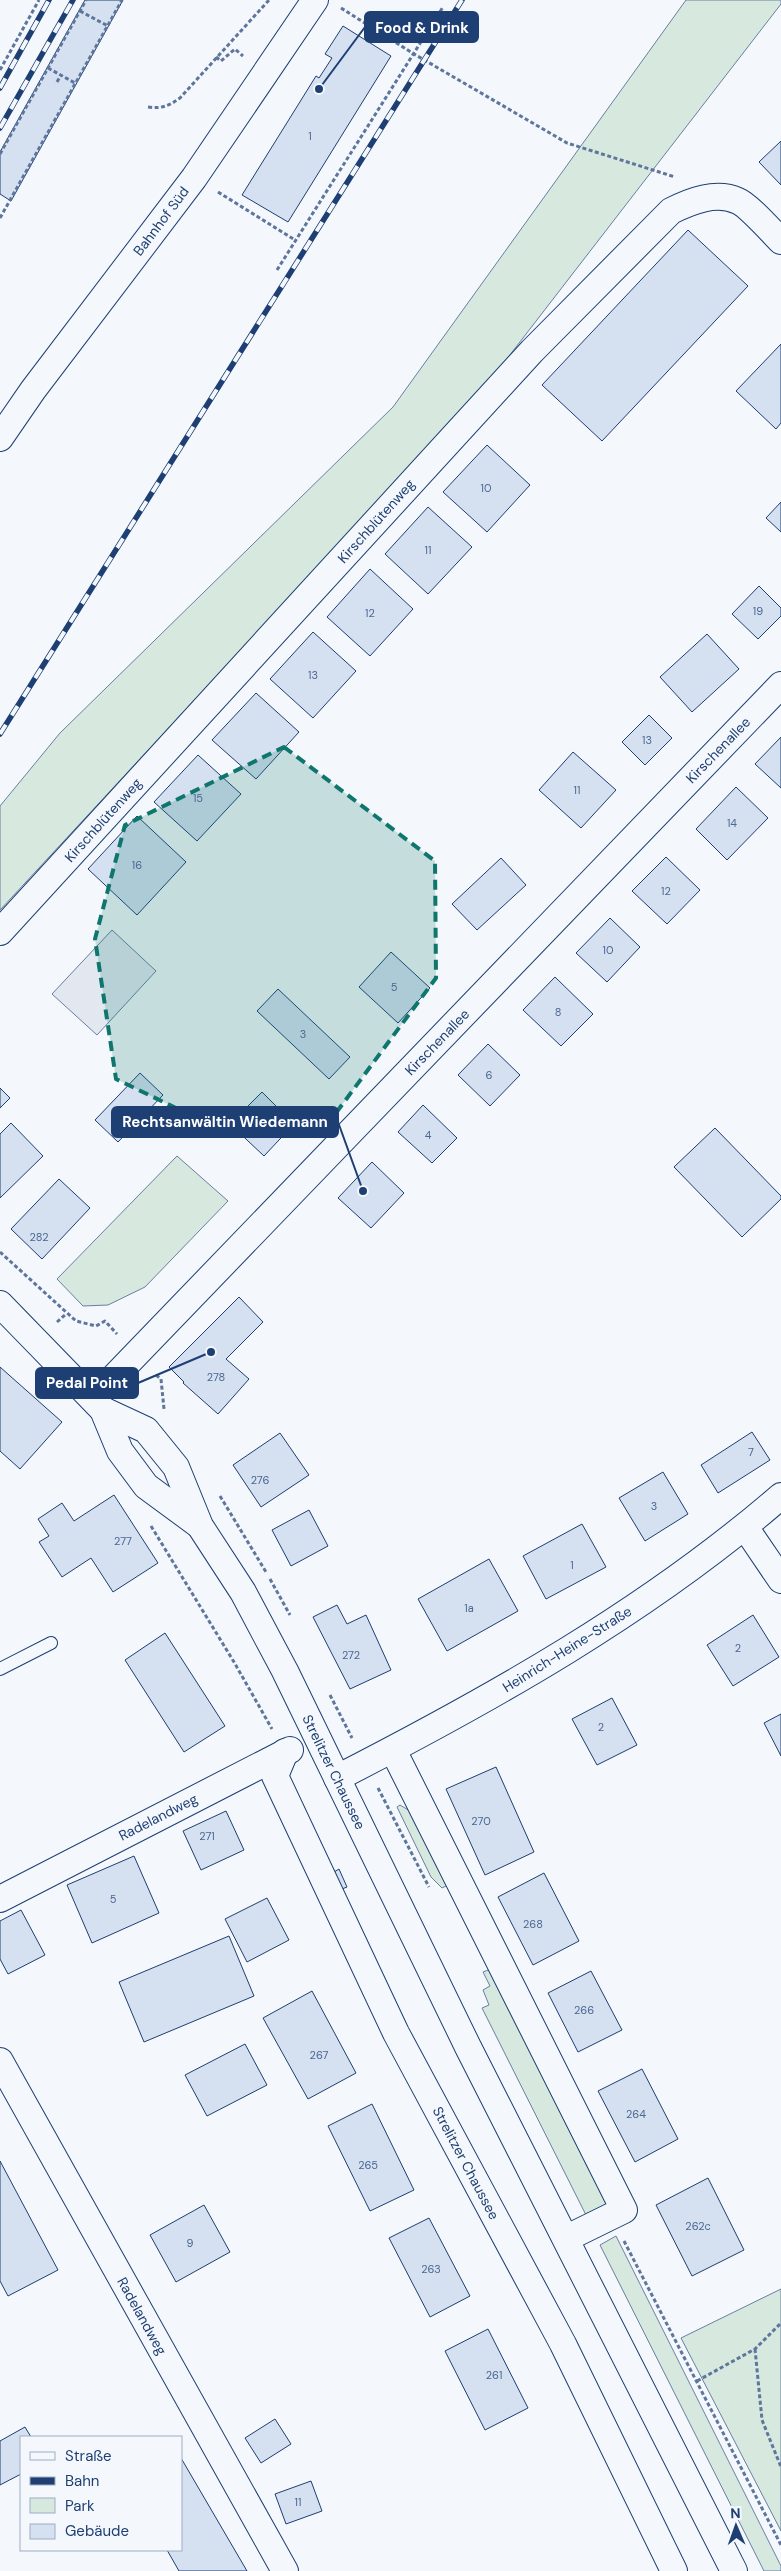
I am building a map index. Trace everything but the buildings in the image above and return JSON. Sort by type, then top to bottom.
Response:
[{"type":"street","name":"Bahnhof Süd","points":[[0,438],[33,390],[325,2]]},
{"type":"street","name":"Kirschblütenweg","points":[[0,932],[532,351],[671,212],[692,201],[721,197],[740,201],[781,241]]},
{"type":"street","name":"Kirschenallee","points":[[98,1404],[781,685]]},
{"type":"street","name":"Strelitzer Chaussee","points":[[0,1304],[98,1404],[146,1430],[176,1467],[200,1526],[243,1592],[317,1736],[468,2047],[567,2238],[734,2571]]},
{"type":"street","name":"Strelitzer Chaussee","points":[[98,1404],[120,1451],[137,1476],[146,1486],[200,1526]]},
{"type":"street","name":"Heinrich-Heine-Straße","points":[[337,1778],[467,1710],[607,1626],[745,1528],[781,1496]]},
{"type":"street","points":[[745,1528],[781,1580]]},
{"type":"street","name":"Radelandweg","points":[[0,1899],[317,1736]]},
{"type":"street","points":[[392,1750],[624,2210],[567,2238]]},
{"type":"street","name":"Strelitzer Chaussee","points":[[285,1752],[275,1776],[388,2016],[563,2344],[674,2571]]},
{"type":"street","name":"Radelandweg","points":[[0,2061],[284,2571]]},
{"type":"lane","points":[[0,1669],[51,1643]]},
{"type":"path","points":[[0,70],[39,0]]},
{"type":"path","points":[[0,154],[86,0]]},
{"type":"path","points":[[0,218],[122,0]]},
{"type":"path","points":[[148,107],[158,108],[170,105],[180,98],[216,56],[269,0]]},
{"type":"path","points":[[325,2],[567,144],[680,179],[692,201]]},
{"type":"path","points":[[276,270],[444,7]]},
{"type":"path","points":[[80,11],[108,26]]},
{"type":"path","points":[[216,56],[221,61],[235,49]]},
{"type":"path","points":[[48,68],[76,83]]},
{"type":"path","points":[[57,82],[61,75]]},
{"type":"path","points":[[194,178],[296,240]]},
{"type":"path","points":[[0,1252],[66,1314]]},
{"type":"path","points":[[150,1525],[234,1662],[285,1752]]},
{"type":"path","points":[[611,2217],[781,2545]]},
{"type":"path","points":[[697,2381],[755,2349],[781,2323]]},
{"type":"path","points":[[755,2349],[762,2420],[781,2467]]},
{"type":"highlighted area","points":[[284,747],[435,861],[436,978],[333,1117],[215,1127],[116,1079],[95,939],[125,825]]},
{"type":"green space","points":[[686,0],[781,0],[781,4],[489,382],[0,910],[0,806],[60,733],[393,407]]},
{"type":"green space","points":[[177,1156],[228,1201],[145,1287],[108,1305],[83,1306],[57,1279]]},
{"type":"green space","points":[[400,1805],[410,1811],[448,1885],[442,1888],[431,1877],[397,1807]]},
{"type":"green space","points":[[491,1969],[610,2210],[589,2221],[482,2008],[489,2005],[483,1990],[490,1986],[483,1972]]},
{"type":"green space","points":[[616,2236],[781,2566],[781,2571],[764,2571],[600,2245]]},
{"type":"green space","points":[[781,2289],[781,2531],[681,2338]]},
{"type":"shaded area","points":[[112,930],[156,971],[97,1035],[52,994]]},
{"type":"railway","points":[[0,88],[49,0]]},
{"type":"railway","points":[[0,128],[73,0]]},
{"type":"railway","points":[[0,734],[462,0]]},
{"type":"place","name":"Food & Drink","points":[[319,89]]},
{"type":"place","name":"Rechtsanwältin Wiedemann","points":[[363,1191]]},
{"type":"place","name":"Pedal Point","points":[[211,1352]]}]
